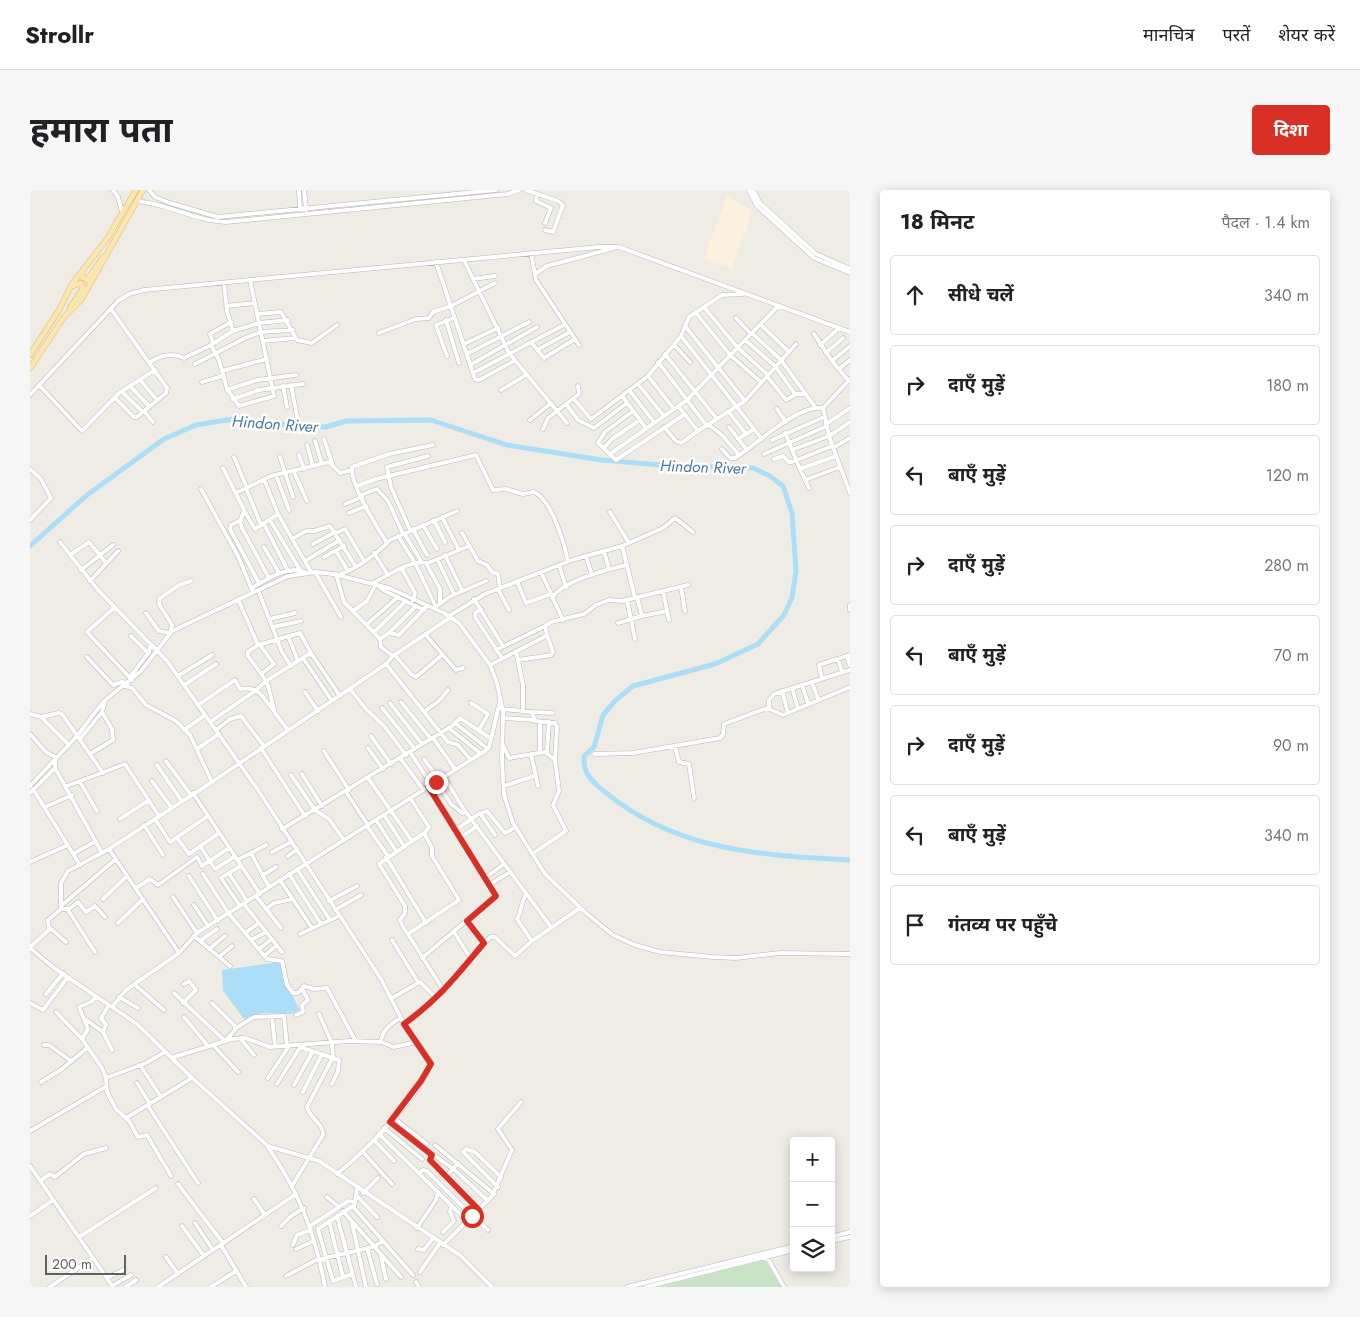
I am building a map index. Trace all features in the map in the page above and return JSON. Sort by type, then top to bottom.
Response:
[{"type":"main road","points":[[136,190],[123,214],[81,274],[83,279],[89,278],[143,190]]},
{"type":"main road","points":[[59,310],[76,278],[101,247]]},
{"type":"main road","points":[[64,317],[81,300],[104,261],[109,248]]},
{"type":"main road","points":[[30,355],[75,284],[81,283],[82,290],[30,368]]},
{"type":"street","points":[[113,190],[118,196],[123,214]]},
{"type":"street","points":[[299,190],[301,214]]},
{"type":"street","points":[[304,190],[306,211]]},
{"type":"street","points":[[138,201],[158,204],[216,222],[301,214],[306,211],[496,190]]},
{"type":"street","points":[[151,191],[155,197],[170,203],[218,217],[508,194],[519,190]]},
{"type":"street","points":[[526,190],[554,199],[563,205],[553,232],[545,230]]},
{"type":"street","points":[[751,190],[760,204],[820,262],[850,273]]},
{"type":"street","points":[[537,194],[538,204],[560,213]]},
{"type":"street","points":[[554,199],[546,221],[557,222]]},
{"type":"street","points":[[774,218],[821,258],[850,269]]},
{"type":"street","points":[[535,274],[541,269],[556,263],[619,247]]},
{"type":"street","points":[[30,394],[111,309],[129,294],[144,290],[532,253],[619,247],[850,332]]},
{"type":"street","points":[[532,253],[535,274],[542,289],[579,346]]},
{"type":"street","points":[[464,260],[514,361],[559,410],[568,423]]},
{"type":"street","points":[[436,262],[475,379],[479,380],[514,361]]},
{"type":"street","points":[[473,279],[495,276]]},
{"type":"street","points":[[231,322],[210,334],[227,390],[240,406],[273,397],[275,395],[274,387],[250,280]]},
{"type":"street","points":[[224,283],[226,306],[233,331]]},
{"type":"street","points":[[379,333],[416,318],[429,318],[433,312],[451,306],[495,283]]},
{"type":"street","points":[[574,399],[592,419],[648,376],[681,336],[689,318],[722,295],[748,295]]},
{"type":"street","points":[[226,306],[254,303]]},
{"type":"street","points":[[610,454],[687,400],[711,373],[778,306]]},
{"type":"street","points":[[704,307],[738,347],[768,375],[786,400],[797,394],[805,394]]},
{"type":"street","points":[[111,309],[168,390],[136,417],[115,398]]},
{"type":"street","points":[[257,314],[281,312],[288,320],[296,338],[300,341],[314,343],[337,325]]},
{"type":"street","points":[[696,313],[730,355],[761,382]]},
{"type":"street","points":[[447,356],[436,325],[454,318]]},
{"type":"street","points":[[736,318],[781,360],[815,407]]},
{"type":"street","points":[[150,362],[159,357],[174,354],[186,357],[212,345],[233,331],[259,323],[288,320]]},
{"type":"street","points":[[446,320],[459,363]]},
{"type":"street","points":[[467,354],[529,322]]},
{"type":"street","points":[[473,373],[564,324]]},
{"type":"street","points":[[761,325],[789,352]]},
{"type":"street","points":[[685,326],[745,401]]},
{"type":"street","points":[[470,365],[538,327]]},
{"type":"street","points":[[464,344],[498,328]]},
{"type":"street","points":[[820,345],[839,328]]},
{"type":"street","points":[[195,364],[261,332],[292,330]]},
{"type":"street","points":[[537,350],[570,332]]},
{"type":"street","points":[[814,334],[832,361],[849,379],[823,408],[829,436],[850,492]]},
{"type":"street","points":[[681,336],[762,439]]},
{"type":"street","points":[[263,342],[296,338]]},
{"type":"street","points":[[826,353],[843,338]]},
{"type":"street","points":[[531,342],[544,358],[575,340]]},
{"type":"street","points":[[745,340],[775,366],[797,394]]},
{"type":"street","points":[[674,344],[690,362]]},
{"type":"street","points":[[664,427],[676,441],[681,443],[745,401],[796,344]]},
{"type":"street","points":[[832,361],[850,346]]},
{"type":"street","points":[[665,354],[717,418]]},
{"type":"street","points":[[202,382],[223,373],[268,359]]},
{"type":"street","points":[[839,369],[850,360]]},
{"type":"street","points":[[658,362],[708,426],[722,435],[739,455]]},
{"type":"street","points":[[39,385],[82,431],[122,392],[155,370]]},
{"type":"street","points":[[227,390],[272,378],[296,375]]},
{"type":"street","points":[[501,390],[526,375]]},
{"type":"street","points":[[648,376],[676,408],[685,414],[698,431]]},
{"type":"street","points":[[140,380],[157,400]]},
{"type":"street","points":[[233,399],[242,394],[274,387],[303,384]]},
{"type":"street","points":[[638,384],[664,416]]},
{"type":"street","points":[[291,385],[297,416]]},
{"type":"street","points":[[283,386],[287,406]]},
{"type":"street","points":[[543,429],[546,420],[580,393],[578,386]]},
{"type":"street","points":[[131,387],[149,406]]},
{"type":"street","points":[[629,390],[654,422]]},
{"type":"street","points":[[122,392],[153,422]]},
{"type":"street","points":[[622,396],[646,428]]},
{"type":"street","points":[[530,420],[551,403]]},
{"type":"street","points":[[566,404],[578,420],[594,428],[627,403]]},
{"type":"street","points":[[722,450],[730,458],[739,455],[786,422],[815,407],[823,408]]},
{"type":"street","points":[[777,408],[786,422]]},
{"type":"street","points":[[764,454],[826,425],[850,408]]},
{"type":"street","points":[[633,411],[614,425],[599,440],[598,444],[617,459],[685,414]]},
{"type":"street","points":[[728,412],[746,434]]},
{"type":"street","points":[[772,440],[784,433],[824,417]]},
{"type":"street","points":[[605,420],[614,425]]},
{"type":"street","points":[[604,448],[612,439],[640,420]]},
{"type":"street","points":[[792,450],[829,436],[850,422]]},
{"type":"street","points":[[729,428],[746,450]]},
{"type":"street","points":[[738,439],[754,429]]},
{"type":"street","points":[[784,433],[809,488]]},
{"type":"street","points":[[774,459],[782,456],[789,462],[833,447],[850,438]]},
{"type":"street","points":[[324,439],[332,463],[340,473],[352,470],[354,466],[379,456],[433,445]]},
{"type":"street","points":[[315,441],[322,464]]},
{"type":"street","points":[[307,445],[313,466]]},
{"type":"street","points":[[299,455],[304,469]]},
{"type":"street","points":[[426,555],[412,529],[389,476],[388,466],[428,456]]},
{"type":"street","points":[[357,486],[389,476],[476,456],[493,490],[503,489],[523,494],[534,492],[540,496],[557,522],[568,562]]},
{"type":"street","points":[[800,469],[836,456]]},
{"type":"street","points":[[234,457],[263,524],[288,571]]},
{"type":"street","points":[[280,457],[294,497]]},
{"type":"street","points":[[236,493],[276,475],[332,463]]},
{"type":"street","points":[[806,480],[840,467]]},
{"type":"street","points":[[223,468],[254,529],[278,514]]},
{"type":"street","points":[[30,469],[41,479],[51,498],[30,520]]},
{"type":"street","points":[[352,470],[361,496],[387,543]]},
{"type":"street","points":[[294,472],[307,501]]},
{"type":"street","points":[[276,475],[289,510]]},
{"type":"street","points":[[264,479],[278,514],[311,572],[341,617]]},
{"type":"street","points":[[201,488],[270,619],[283,655],[291,666]]},
{"type":"street","points":[[345,504],[377,489],[388,501],[436,608]]},
{"type":"street","points":[[349,513],[366,506]]},
{"type":"street","points":[[244,510],[241,520],[242,528],[269,578]]},
{"type":"street","points":[[337,575],[348,572],[356,567],[402,534],[457,511]]},
{"type":"street","points":[[610,512],[629,544]]},
{"type":"street","points":[[442,517],[459,550]]},
{"type":"street","points":[[62,907],[62,879],[68,871],[109,849],[181,800],[212,782],[340,696],[474,600],[499,588],[559,565],[629,544],[663,528],[675,518],[693,532]]},
{"type":"street","points":[[241,520],[231,525],[230,529],[259,583]]},
{"type":"street","points":[[270,520],[300,570]]},
{"type":"street","points":[[434,520],[445,542]]},
{"type":"street","points":[[423,525],[437,549]]},
{"type":"street","points":[[292,539],[303,532],[314,531],[328,526],[340,540],[356,567]]},
{"type":"street","points":[[313,544],[345,530],[364,561]]},
{"type":"street","points":[[462,533],[478,561],[487,565],[492,572],[498,574],[499,588],[509,610]]},
{"type":"street","points":[[402,534],[424,562],[440,588],[438,596],[440,602]]},
{"type":"street","points":[[305,561],[340,540]]},
{"type":"street","points":[[60,542],[90,581],[157,649],[184,684],[291,842],[392,998],[404,1024],[431,1064],[394,1118],[363,1152],[337,1174]]},
{"type":"street","points":[[70,555],[88,542],[106,563]]},
{"type":"street","points":[[82,570],[113,545]]},
{"type":"street","points":[[324,557],[344,546]]},
{"type":"street","points":[[353,611],[367,600],[375,583],[388,575],[415,563],[437,559],[469,546]]},
{"type":"street","points":[[622,546],[642,616]]},
{"type":"street","points":[[264,547],[279,573]]},
{"type":"street","points":[[90,581],[118,550]]},
{"type":"street","points":[[336,551],[348,572]]},
{"type":"street","points":[[604,551],[609,569]]},
{"type":"street","points":[[374,553],[388,575]]},
{"type":"street","points":[[445,555],[462,590]]},
{"type":"street","points":[[586,556],[592,575]]},
{"type":"street","points":[[437,559],[454,594]]},
{"type":"street","points":[[559,565],[566,587]]},
{"type":"street","points":[[517,581],[526,603],[551,596],[557,591],[592,575],[627,565]]},
{"type":"street","points":[[402,569],[415,593],[413,600]]},
{"type":"street","points":[[254,590],[259,583],[279,573],[300,570],[375,583],[426,608]]},
{"type":"street","points":[[79,738],[105,701],[126,684],[170,633],[254,590],[288,576],[311,572]]},
{"type":"street","points":[[541,572],[563,620]]},
{"type":"street","points":[[337,575],[342,596],[353,611],[380,638],[381,647],[394,656],[416,677],[442,655]]},
{"type":"street","points":[[170,633],[172,625],[159,604],[159,599],[179,585],[191,581]]},
{"type":"street","points":[[436,608],[440,602],[454,594],[486,581]]},
{"type":"street","points":[[375,583],[383,590],[416,606],[436,608],[450,616],[459,623],[490,665],[501,699],[504,786],[507,808],[516,827],[545,874],[580,908],[618,938],[660,952],[736,958],[780,952],[850,954]]},
{"type":"street","points":[[496,650],[546,626],[584,614],[607,600],[628,600],[688,585]]},
{"type":"street","points":[[681,587],[685,612]]},
{"type":"street","points":[[663,591],[669,620]]},
{"type":"street","points":[[366,625],[398,597]]},
{"type":"street","points":[[238,599],[259,645],[274,663],[274,666],[261,674]]},
{"type":"street","points":[[474,600],[503,646]]},
{"type":"street","points":[[628,600],[635,639]]},
{"type":"street","points":[[374,632],[406,601]]},
{"type":"street","points":[[850,605],[850,610]]},
{"type":"street","points":[[380,638],[388,633],[416,606]]},
{"type":"street","points":[[115,607],[87,632],[131,678]]},
{"type":"street","points":[[388,633],[399,636],[426,608]]},
{"type":"street","points":[[481,609],[475,613],[474,617],[502,658]]},
{"type":"street","points":[[618,623],[667,611]]},
{"type":"street","points":[[146,613],[159,630],[170,633]]},
{"type":"street","points":[[270,619],[295,613]]},
{"type":"street","points":[[273,627],[302,621]]},
{"type":"street","points":[[518,660],[551,655],[553,652],[546,626]]},
{"type":"street","points":[[275,713],[266,681],[247,654],[259,645],[277,638],[302,634],[312,655],[340,696]]},
{"type":"street","points":[[425,634],[456,670],[463,668]]},
{"type":"street","points":[[490,665],[547,635]]},
{"type":"street","points":[[131,636],[148,653]]},
{"type":"street","points":[[288,636],[301,660],[332,701]]},
{"type":"street","points":[[131,678],[148,653],[151,644]]},
{"type":"street","points":[[516,651],[523,685],[523,711]]},
{"type":"street","points":[[178,676],[212,655]]},
{"type":"street","points":[[210,722],[266,681],[312,655]]},
{"type":"street","points":[[822,678],[819,665],[849,655],[850,665]]},
{"type":"street","points":[[87,658],[113,685],[122,682],[126,684],[132,688],[146,705],[176,721],[197,749],[212,782]]},
{"type":"street","points":[[838,659],[842,672]]},
{"type":"street","points":[[184,684],[216,664]]},
{"type":"street","points":[[386,664],[450,744],[458,745],[471,760]]},
{"type":"street","points":[[769,708],[771,697],[782,691],[850,670]]},
{"type":"street","points":[[198,705],[233,680],[240,689],[250,688],[256,690],[288,730]]},
{"type":"street","points":[[812,682],[818,699]]},
{"type":"street","points":[[802,685],[808,703]]},
{"type":"street","points":[[769,708],[780,715],[788,713],[850,687]]},
{"type":"street","points":[[792,688],[798,708]]},
{"type":"street","points":[[350,689],[366,709],[375,715],[408,753],[430,785],[460,838],[490,885],[495,897],[422,958]]},
{"type":"street","points":[[424,712],[442,698],[448,690]]},
{"type":"street","points":[[782,691],[788,713]]},
{"type":"street","points":[[304,692],[318,711]]},
{"type":"street","points":[[103,1032],[106,1025],[101,1017],[111,1006],[134,984],[179,953],[195,934],[481,754],[488,748],[501,699]]},
{"type":"street","points":[[31,789],[69,744],[79,738],[102,712],[105,701]]},
{"type":"street","points":[[401,702],[432,738],[455,769]]},
{"type":"street","points":[[390,703],[422,744]]},
{"type":"street","points":[[471,703],[488,714],[479,730]]},
{"type":"street","points":[[382,708],[415,749]]},
{"type":"street","points":[[594,754],[633,753],[720,738],[723,735],[724,724],[769,708]]},
{"type":"street","points":[[502,709],[553,713]]},
{"type":"street","points":[[90,754],[113,740],[112,729],[102,712]]},
{"type":"street","points":[[532,712],[533,720]]},
{"type":"street","points":[[31,715],[41,717],[59,713],[79,738],[103,774]]},
{"type":"street","points":[[184,730],[205,715]]},
{"type":"street","points":[[216,730],[230,719],[241,716],[305,816]]},
{"type":"street","points":[[41,717],[69,744]]},
{"type":"street","points":[[282,830],[348,791],[462,718],[490,738]]},
{"type":"street","points":[[503,718],[549,722],[555,723],[557,727],[555,760],[559,791],[553,805],[566,831],[532,854]]},
{"type":"street","points":[[540,722],[540,752]]},
{"type":"street","points":[[547,752],[549,722]]},
{"type":"street","points":[[455,724],[488,748]]},
{"type":"street","points":[[449,728],[481,754]]},
{"type":"street","points":[[30,734],[56,759]]},
{"type":"street","points":[[197,749],[219,734]]},
{"type":"street","points":[[372,736],[391,764]]},
{"type":"street","points":[[502,743],[509,758],[547,752],[555,760]]},
{"type":"street","points":[[675,746],[679,762],[689,764],[694,798]]},
{"type":"street","points":[[368,748],[383,769]]},
{"type":"street","points":[[324,751],[426,923]]},
{"type":"street","points":[[530,754],[538,786]]},
{"type":"street","points":[[400,758],[423,789]]},
{"type":"street","points":[[56,759],[55,768],[72,795],[102,853]]},
{"type":"street","points":[[424,759],[454,808],[462,813],[466,812]]},
{"type":"street","points":[[166,761],[208,816],[266,908],[281,928]]},
{"type":"street","points":[[67,786],[127,765],[149,800],[169,841],[177,838],[208,816]]},
{"type":"street","points":[[157,765],[181,800]]},
{"type":"street","points":[[31,789],[55,768]]},
{"type":"street","points":[[302,774],[322,806]]},
{"type":"street","points":[[291,775],[315,810],[329,819],[344,840]]},
{"type":"street","points":[[504,786],[534,776]]},
{"type":"street","points":[[444,777],[466,812],[551,927]]},
{"type":"street","points":[[368,778],[412,841]]},
{"type":"street","points":[[152,781],[170,808]]},
{"type":"street","points":[[80,782],[97,811]]},
{"type":"street","points":[[31,789],[45,807],[80,866]]},
{"type":"street","points":[[45,807],[72,795]]},
{"type":"street","points":[[410,798],[429,827],[424,834],[387,857],[380,865],[405,906],[405,914],[400,922],[444,991]]},
{"type":"street","points":[[120,820],[149,800]]},
{"type":"street","points":[[457,830],[480,813],[489,811],[505,833],[516,827]]},
{"type":"street","points":[[480,813],[495,835]]},
{"type":"street","points":[[384,815],[404,846]]},
{"type":"street","points":[[376,820],[396,851]]},
{"type":"street","points":[[144,825],[163,855]]},
{"type":"street","points":[[460,838],[477,826]]},
{"type":"street","points":[[177,838],[188,854],[219,833]]},
{"type":"street","points":[[408,934],[459,900],[432,856],[432,848],[424,834]]},
{"type":"street","points":[[72,854],[96,842]]},
{"type":"street","points":[[272,852],[291,842]]},
{"type":"street","points":[[30,862],[68,845]]},
{"type":"street","points":[[200,846],[215,869],[235,859],[252,854],[266,846]]},
{"type":"street","points":[[193,851],[202,866],[229,848]]},
{"type":"street","points":[[109,849],[179,953]]},
{"type":"street","points":[[288,856],[296,850]]},
{"type":"street","points":[[252,854],[269,887]]},
{"type":"street","points":[[136,888],[150,880],[158,885],[197,857]]},
{"type":"street","points":[[66,942],[50,928],[49,918],[116,859]]},
{"type":"street","points":[[485,878],[504,864]]},
{"type":"street","points":[[240,866],[221,878],[282,952]]},
{"type":"street","points":[[263,875],[276,867]]},
{"type":"street","points":[[296,869],[330,920]]},
{"type":"street","points":[[490,885],[510,872]]},
{"type":"street","points":[[229,873],[242,892],[244,904]]},
{"type":"street","points":[[203,874],[229,914],[264,956],[271,961],[282,961],[287,985],[293,993],[296,994],[305,986],[314,989],[327,988],[355,1040]]},
{"type":"street","points":[[289,874],[321,924]]},
{"type":"street","points":[[103,899],[127,876]]},
{"type":"street","points":[[189,876],[218,921]]},
{"type":"street","points":[[280,880],[312,928]]},
{"type":"street","points":[[242,892],[252,885]]},
{"type":"street","points":[[329,901],[356,886]]},
{"type":"street","points":[[526,894],[521,903],[522,911],[517,918],[532,940]]},
{"type":"street","points":[[335,910],[361,895]]},
{"type":"street","points":[[173,897],[200,941],[230,966]]},
{"type":"street","points":[[118,922],[143,899]]},
{"type":"street","points":[[266,908],[274,903],[293,899]]},
{"type":"street","points":[[68,910],[79,902],[86,912],[95,906],[105,916]]},
{"type":"street","points":[[194,906],[208,926]]},
{"type":"street","points":[[62,907],[68,910],[95,952]]},
{"type":"street","points":[[404,1024],[444,991],[484,943],[493,936],[515,956],[532,940],[580,908]]},
{"type":"street","points":[[300,934],[339,916]]},
{"type":"street","points":[[467,921],[484,943]]},
{"type":"street","points":[[246,933],[259,923]]},
{"type":"street","points":[[50,928],[30,947],[68,977],[137,1024],[192,1078],[268,1146],[304,1208],[319,1259],[324,1286]]},
{"type":"street","points":[[200,941],[217,929]]},
{"type":"street","points":[[252,940],[266,932]]},
{"type":"street","points":[[454,932],[471,959]]},
{"type":"street","points":[[209,949],[225,936]]},
{"type":"street","points":[[259,949],[272,939]]},
{"type":"street","points":[[392,940],[418,982],[422,982],[436,998]]},
{"type":"street","points":[[264,956],[277,945]]},
{"type":"street","points":[[219,957],[232,946]]},
{"type":"street","points":[[46,994],[63,973]]},
{"type":"street","points":[[30,1003],[43,1010],[68,977]]},
{"type":"street","points":[[183,1003],[196,990],[189,981],[184,984]]},
{"type":"street","points":[[392,998],[418,982]]},
{"type":"street","points":[[134,984],[164,1010]]},
{"type":"street","points":[[296,1015],[302,1012],[302,1005],[308,1000],[302,989]]},
{"type":"street","points":[[174,993],[226,1040]]},
{"type":"street","points":[[82,1039],[88,1031],[79,1007],[91,1002],[96,997]]},
{"type":"street","points":[[119,998],[138,1008]]},
{"type":"street","points":[[212,1004],[236,1028]]},
{"type":"street","points":[[56,1012],[82,1039],[106,1078],[105,1087],[114,1107],[126,1118],[138,1137],[147,1135],[171,1176]]},
{"type":"street","points":[[292,1186],[311,1158],[323,1132],[320,1124],[309,1115],[307,1104],[333,1057],[332,1043],[319,1014]]},
{"type":"street","points":[[272,1016],[275,1046]]},
{"type":"street","points":[[184,1017],[208,1046]]},
{"type":"street","points":[[226,1040],[236,1028],[254,1017],[286,1017],[288,1046],[268,1078]]},
{"type":"street","points":[[382,1042],[382,1036],[390,1025],[401,1018]]},
{"type":"street","points":[[85,1020],[103,1032],[112,1050]]},
{"type":"street","points":[[171,1058],[226,1040],[240,1038],[267,1047],[355,1040],[382,1042],[394,1046],[417,1042]]},
{"type":"street","points":[[240,1038],[254,1055]]},
{"type":"street","points":[[213,1044],[238,1072]]},
{"type":"street","points":[[44,1045],[51,1046],[71,1061]]},
{"type":"street","points":[[40,1082],[87,1048]]},
{"type":"street","points":[[277,1084],[299,1049],[303,1048],[333,1057],[340,1063],[332,1084]]},
{"type":"street","points":[[294,1085],[313,1051]]},
{"type":"street","points":[[106,1078],[140,1065],[165,1052]]},
{"type":"street","points":[[303,1092],[322,1054]]},
{"type":"street","points":[[140,1065],[161,1097]]},
{"type":"street","points":[[126,1118],[192,1078]]},
{"type":"street","points":[[137,1083],[198,1183]]},
{"type":"street","points":[[30,1131],[105,1087]]},
{"type":"street","points":[[420,1272],[441,1244],[473,1216],[494,1194],[512,1148],[498,1130],[521,1102]]},
{"type":"street","points":[[394,1118],[427,1144]]},
{"type":"street","points":[[390,1122],[453,1170],[488,1201]]},
{"type":"street","points":[[384,1128],[422,1159]]},
{"type":"street","points":[[379,1134],[467,1221]]},
{"type":"street","points":[[374,1140],[394,1161]]},
{"type":"street","points":[[435,1145],[494,1194]]},
{"type":"street","points":[[268,1146],[279,1151],[311,1158],[337,1174],[467,1261],[492,1287]]},
{"type":"street","points":[[40,1181],[50,1174],[56,1177],[84,1154],[106,1148]]},
{"type":"street","points":[[498,1187],[463,1152],[466,1149],[475,1152],[501,1177]]},
{"type":"street","points":[[363,1152],[392,1184]]},
{"type":"street","points":[[432,1155],[430,1160],[479,1210]]},
{"type":"street","points":[[446,1177],[458,1163]]},
{"type":"street","points":[[30,1166],[113,1286],[131,1275]]},
{"type":"street","points":[[419,1172],[426,1170],[460,1205],[488,1230]]},
{"type":"street","points":[[363,1193],[378,1178]]},
{"type":"street","points":[[472,1186],[478,1180]]},
{"type":"street","points":[[178,1184],[222,1244],[246,1287]]},
{"type":"street","points":[[79,1237],[156,1188]]},
{"type":"street","points":[[352,1274],[333,1281],[318,1229],[353,1204],[358,1189]]},
{"type":"street","points":[[417,1228],[436,1200],[438,1192]]},
{"type":"street","points":[[158,1287],[296,1194]]},
{"type":"street","points":[[356,1195],[377,1217]]},
{"type":"street","points":[[327,1197],[339,1207]]},
{"type":"street","points":[[443,1232],[454,1221],[450,1212],[450,1204],[453,1198]]},
{"type":"street","points":[[254,1199],[266,1215]]},
{"type":"street","points":[[30,1216],[53,1200]]},
{"type":"street","points":[[293,1246],[298,1235],[349,1201],[413,1275]]},
{"type":"street","points":[[455,1209],[460,1205]]},
{"type":"street","points":[[281,1226],[292,1214],[304,1208]]},
{"type":"street","points":[[342,1211],[401,1277]]},
{"type":"street","points":[[337,1216],[356,1287]]},
{"type":"street","points":[[329,1221],[342,1278]]},
{"type":"street","points":[[351,1221],[366,1287]]},
{"type":"street","points":[[195,1223],[213,1250]]},
{"type":"street","points":[[182,1226],[204,1256]]},
{"type":"street","points":[[835,1236],[850,1232]]},
{"type":"street","points":[[368,1240],[376,1233]]},
{"type":"street","points":[[835,1240],[850,1236]]},
{"type":"street","points":[[418,1249],[424,1250],[433,1238]]},
{"type":"street","points":[[296,1249],[314,1241]]},
{"type":"street","points":[[286,1276],[319,1259],[374,1247],[383,1241]]},
{"type":"street","points":[[627,1287],[639,1286],[790,1247]]},
{"type":"street","points":[[367,1248],[377,1284]]},
{"type":"street","points":[[646,1287],[768,1260],[790,1252]]},
{"type":"street","points":[[380,1253],[386,1279]]},
{"type":"street","points":[[166,1257],[178,1274]]},
{"type":"street","points":[[50,1287],[93,1258]]},
{"type":"street","points":[[768,1260],[784,1287]]},
{"type":"street","points":[[107,1278],[125,1268]]},
{"type":"street","points":[[211,1287],[236,1271]]},
{"type":"street","points":[[126,1287],[136,1280]]},
{"type":"street","points":[[165,1287],[166,1282]]},
{"type":"street","points":[[416,1282],[419,1287]]},
{"type":"shaded area","points":[[727,196],[752,211],[732,269],[704,259]]},
{"type":"green space","points":[[765,1260],[782,1287],[658,1287]]},
{"type":"water","points":[[279,962],[300,1010],[291,1014],[263,1013],[244,1019],[223,991],[222,970]]},
{"type":"waterway","name":"Hindon River","points":[[30,546],[87,495],[164,439],[196,425],[233,419],[273,424],[326,427],[346,421],[431,420],[507,445],[602,460],[672,466],[753,468],[770,476],[783,486],[792,513],[796,571],[792,598],[784,615],[758,644],[715,664],[633,686],[616,700],[603,715],[594,747],[584,756],[585,768],[596,784],[618,802],[645,819],[673,832],[701,841],[759,853],[850,860]]},
{"type":"route","points":[[436,782],[428,786],[448,820],[457,830],[496,896],[467,921],[484,943],[448,988],[426,1008],[404,1024],[431,1064],[400,1111],[390,1122],[432,1155],[430,1160],[479,1210],[472,1216]]}]
